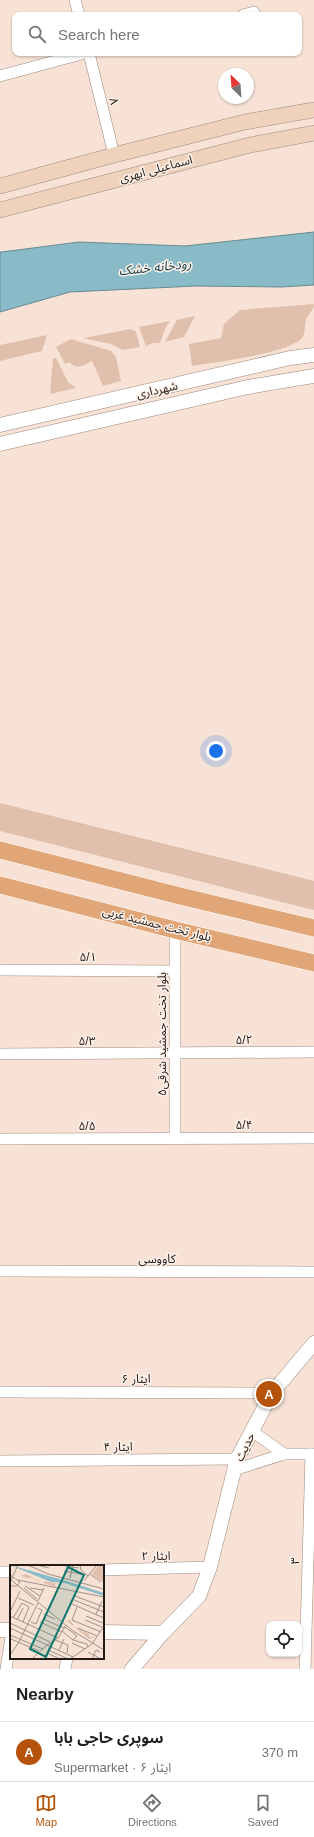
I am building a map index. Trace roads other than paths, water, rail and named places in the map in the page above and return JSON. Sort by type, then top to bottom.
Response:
[{"type":"main road","name":"اسماعیلی ابهری","points":[[0,186],[245,122],[314,110]]},
{"type":"main road","name":"اسماعیلی ابهری","points":[[0,210],[250,145],[314,133]]},
{"type":"main road","points":[[0,850],[176,896],[314,928]]},
{"type":"main road","name":"بلوار تخت جمشید غربی","points":[[0,884],[175,930],[314,963]]},
{"type":"street","points":[[75,0],[78,12]]},
{"type":"street","points":[[0,76],[74,56]]},
{"type":"street","name":"۸","points":[[90,56],[114,155]]},
{"type":"street","name":"شهرداری","points":[[0,425],[290,358],[314,355]]},
{"type":"street","name":"شهرداری","points":[[0,444],[248,387],[314,376]]},
{"type":"street","name":"بلوار تخت جمشید شرقی۵","points":[[174,1138],[175,930]]},
{"type":"street","name":"۵/۱","points":[[0,970],[175,971]]},
{"type":"street","name":"۵/۲","points":[[175,1053],[314,1052]]},
{"type":"street","name":"۵/۳","points":[[0,1054],[175,1053]]},
{"type":"street","name":"۵/۴","points":[[174,1138],[314,1138]]},
{"type":"street","name":"۵/۵","points":[[0,1139],[174,1138]]},
{"type":"street","name":"کاووسی","points":[[0,1271],[314,1272]]},
{"type":"street","name":"حدیث","points":[[132,1669],[163,1633],[199,1596],[210,1567],[236,1465],[272,1393],[314,1343]]},
{"type":"street","name":"ایثار ۶","points":[[0,1392],[272,1393]]},
{"type":"street","points":[[252,1431],[284,1454]]},
{"type":"street","name":"ایثار ۴","points":[[0,1461],[236,1465],[284,1454],[312,1454]]},
{"type":"street","name":"۳","points":[[305,1669],[311,1589],[312,1454]]},
{"type":"street","name":"ایثار ۲","points":[[104,1570],[210,1567]]},
{"type":"street","points":[[104,1632],[163,1633]]},
{"type":"street","points":[[6,1669],[10,1643]]},
{"type":"street","points":[[65,1669],[67,1659]]},
{"type":"water","name":"رودخانه خشک","points":[[314,232],[314,285],[282,287],[196,286],[70,292],[0,312],[0,252],[79,242],[185,246]]},
{"type":"place","name":"سوپری حاجی بابا","points":[[269,1394]]}]
